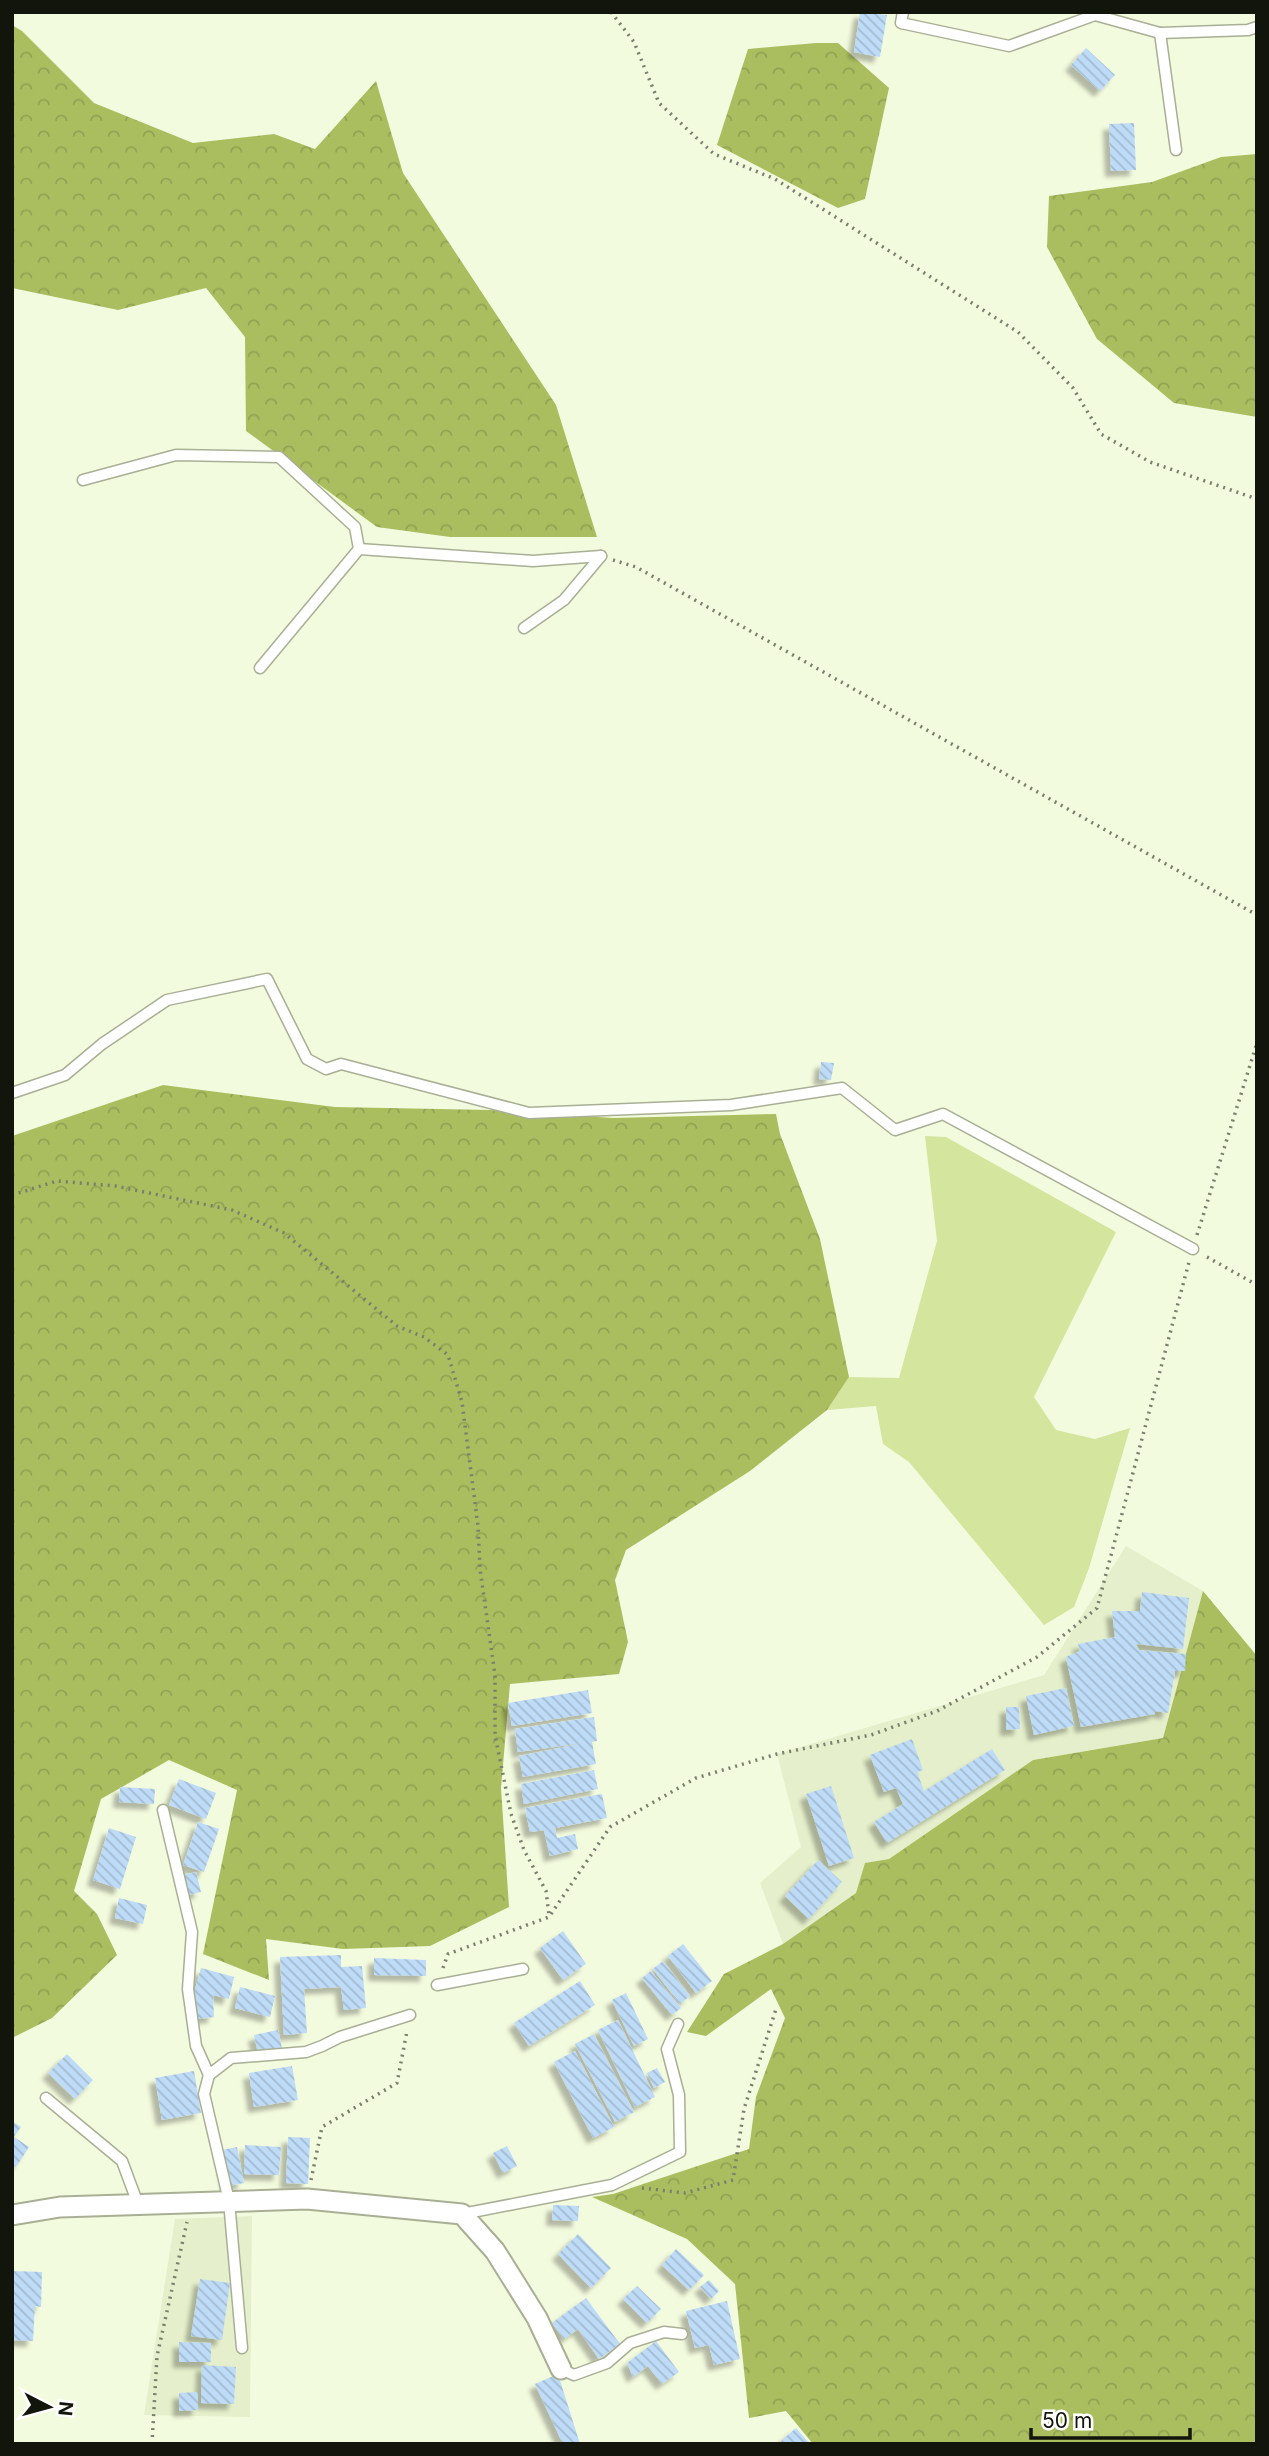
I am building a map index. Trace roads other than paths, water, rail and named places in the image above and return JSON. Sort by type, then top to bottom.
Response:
[{"type":"street","points":[[12,2215],[60,2207],[307,2199],[461,2214],[495,2251],[537,2318],[561,2369]]},
{"type":"lane","points":[[903,12],[901,23],[1009,46],[1096,15],[1160,33],[1248,30],[1257,27]]},
{"type":"lane","points":[[1160,33],[1176,150]]},
{"type":"lane","points":[[83,480],[176,456],[279,457],[355,527],[359,549]]},
{"type":"lane","points":[[359,549],[533,561],[601,556],[564,600],[524,628]]},
{"type":"lane","points":[[260,668],[359,549]]},
{"type":"lane","points":[[12,1093],[65,1075],[102,1044],[167,1000],[267,979],[307,1059],[326,1069],[341,1064],[529,1113],[731,1105],[842,1088],[895,1130],[943,1114],[1193,1249]]},
{"type":"lane","points":[[163,1810],[192,1932],[188,1989],[196,2046],[209,2075]]},
{"type":"lane","points":[[437,1985],[523,1969]]},
{"type":"lane","points":[[242,2348],[229,2202],[204,2094],[209,2075],[231,2058],[306,2052],[340,2037],[410,2015]]},
{"type":"lane","points":[[461,2214],[612,2185],[680,2152],[679,2095],[667,2049],[678,2024]]},
{"type":"lane","points":[[46,2098],[122,2161],[138,2204]]},
{"type":"lane","points":[[561,2369],[574,2375],[607,2362],[630,2343],[664,2332],[682,2334]]}]
